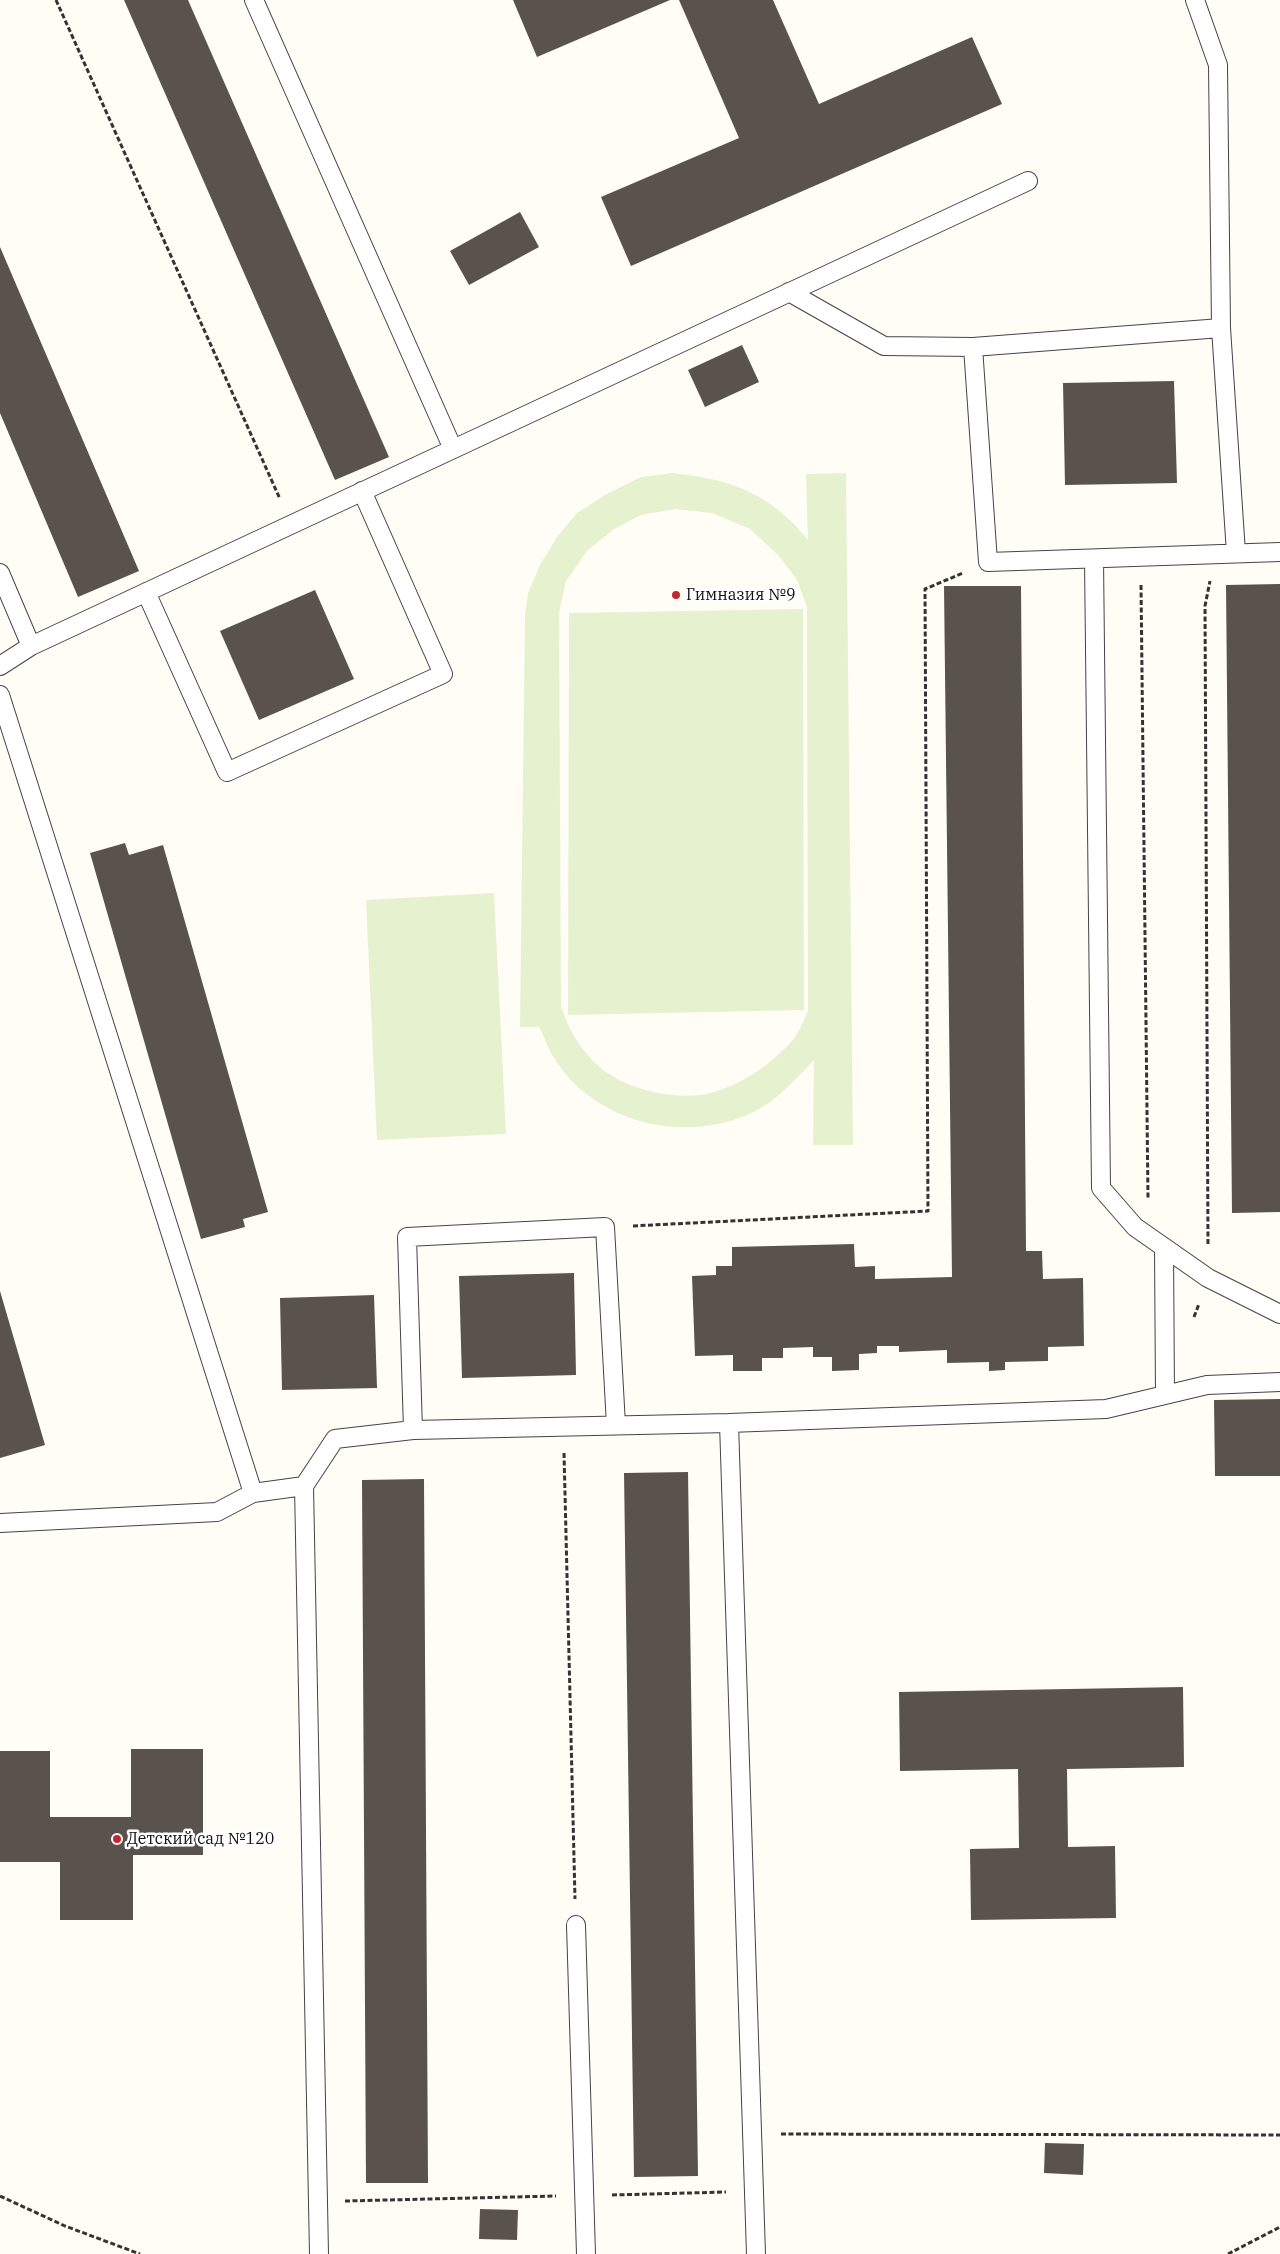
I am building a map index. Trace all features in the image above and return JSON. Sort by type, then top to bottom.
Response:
[{"type":"lane","points":[[254,0],[453,449]]},
{"type":"lane","points":[[1195,0],[1218,65],[1222,328],[1236,553]]},
{"type":"lane","points":[[0,666],[31,646],[1028,181]]},
{"type":"lane","points":[[789,292],[884,346],[973,347],[1222,328]]},
{"type":"lane","points":[[973,347],[988,562],[1280,552]]},
{"type":"lane","points":[[146,592],[227,772],[443,674],[362,491]]},
{"type":"lane","points":[[1094,559],[1101,1188],[1135,1227],[1208,1278],[1280,1314]]},
{"type":"lane","points":[[0,573],[31,646]]},
{"type":"lane","points":[[0,695],[253,1493]]},
{"type":"lane","points":[[413,1430],[407,1237],[605,1227],[616,1425]]},
{"type":"lane","points":[[1164,1247],[1165,1395]]},
{"type":"lane","points":[[319,2254],[304,1486],[335,1439],[413,1430],[729,1424],[1106,1408],[1207,1385],[1280,1382]]},
{"type":"lane","points":[[729,1424],[756,2254]]},
{"type":"lane","points":[[0,1523],[217,1512],[253,1493],[304,1486]]},
{"type":"lane","points":[[576,1925],[586,2254]]},
{"type":"path","points":[[56,0],[291,525]]},
{"type":"path","points":[[1192,1323],[1208,1278],[1205,606],[1210,582],[1219,568],[1236,553]]},
{"type":"path","points":[[1140,557],[1148,1236]]},
{"type":"path","points":[[605,1227],[928,1211],[925,589],[988,562]]},
{"type":"path","points":[[564,1426],[576,1925]]},
{"type":"path","points":[[752,2134],[1280,2135]]},
{"type":"path","points":[[318,2201],[754,2192]]},
{"type":"path","points":[[0,2196],[64,2226],[140,2254]]},
{"type":"path","points":[[1228,2254],[1280,2227]]},
{"type":"green space","points":[[672,473],[713,479],[731,484],[764,500],[794,524],[808,540],[806,474],[846,473],[853,1145],[813,1145],[814,1060],[775,1098],[747,1115],[721,1123],[693,1127],[666,1126],[639,1121],[613,1111],[589,1096],[569,1078],[552,1055],[539,1027],[520,1027],[525,616],[528,593],[540,565],[557,537],[577,513],[605,495],[641,477]],"holes":[[[676,509],[712,513],[750,529],[779,556],[797,580],[807,607],[808,1011],[792,1041],[755,1073],[722,1089],[705,1094],[681,1096],[646,1090],[628,1084],[599,1066],[587,1055],[577,1041],[561,1006],[559,613],[566,581],[587,551],[614,529],[641,515]]]},
{"type":"green space","points":[[803,609],[804,1010],[568,1015],[569,613]]},
{"type":"green space","points":[[494,893],[506,1134],[377,1140],[366,900]]},
{"type":"building","points":[[124,0],[188,0],[389,457],[335,480]]},
{"type":"building","points":[[513,0],[670,0],[537,57]]},
{"type":"building","points":[[679,0],[773,0],[819,104],[972,37],[1002,104],[631,266],[601,197],[739,138]]},
{"type":"building","points":[[520,212],[539,247],[469,285],[450,251]]},
{"type":"building","points":[[0,247],[139,571],[78,597],[0,413]]},
{"type":"building","points":[[742,345],[759,382],[705,407],[688,370]]},
{"type":"building","points":[[1174,381],[1177,483],[1065,485],[1063,383]]},
{"type":"building","points":[[1280,584],[1280,1212],[1232,1213],[1226,585]]},
{"type":"building","points":[[944,586],[1021,586],[1026,1251],[1042,1251],[1043,1279],[1083,1278],[1084,1346],[1048,1347],[1048,1361],[1005,1362],[1005,1370],[989,1371],[989,1362],[947,1363],[947,1350],[899,1352],[899,1346],[877,1346],[877,1353],[859,1354],[859,1370],[832,1371],[832,1357],[813,1357],[813,1347],[783,1348],[783,1358],[762,1358],[762,1371],[733,1371],[733,1355],[695,1356],[692,1276],[716,1275],[716,1266],[732,1266],[732,1247],[854,1244],[855,1267],[875,1266],[875,1279],[952,1277]]},
{"type":"building","points":[[315,590],[354,679],[259,720],[220,631]]},
{"type":"building","points":[[125,843],[129,855],[163,845],[268,1212],[243,1219],[245,1227],[201,1239],[90,853]]},
{"type":"building","points":[[574,1273],[576,1375],[462,1378],[459,1276]]},
{"type":"building","points":[[0,1291],[45,1445],[0,1458]]},
{"type":"building","points":[[374,1295],[377,1388],[282,1390],[280,1298]]},
{"type":"building","points":[[1280,1399],[1280,1476],[1215,1476],[1214,1400]]},
{"type":"building","points":[[688,1472],[698,2176],[634,2177],[624,1473]]},
{"type":"building","points":[[424,1479],[428,2183],[366,2183],[362,1480]]},
{"type":"building","points":[[1183,1687],[1184,1767],[1067,1769],[1068,1847],[1115,1846],[1116,1918],[971,1920],[970,1849],[1019,1848],[1018,1769],[900,1771],[899,1692]]},
{"type":"building","points":[[131,1749],[203,1749],[203,1855],[133,1855],[133,1920],[60,1920],[60,1862],[0,1862],[0,1751],[50,1751],[50,1817],[131,1817]]},
{"type":"building","points":[[1045,2143],[1084,2144],[1083,2175],[1044,2173]]},
{"type":"building","points":[[480,2209],[518,2210],[517,2240],[479,2239]]},
{"type":"place","name":"Гимназия №9","points":[[676,595]]},
{"type":"place","name":"Детский сад №120","points":[[117,1839]]}]
